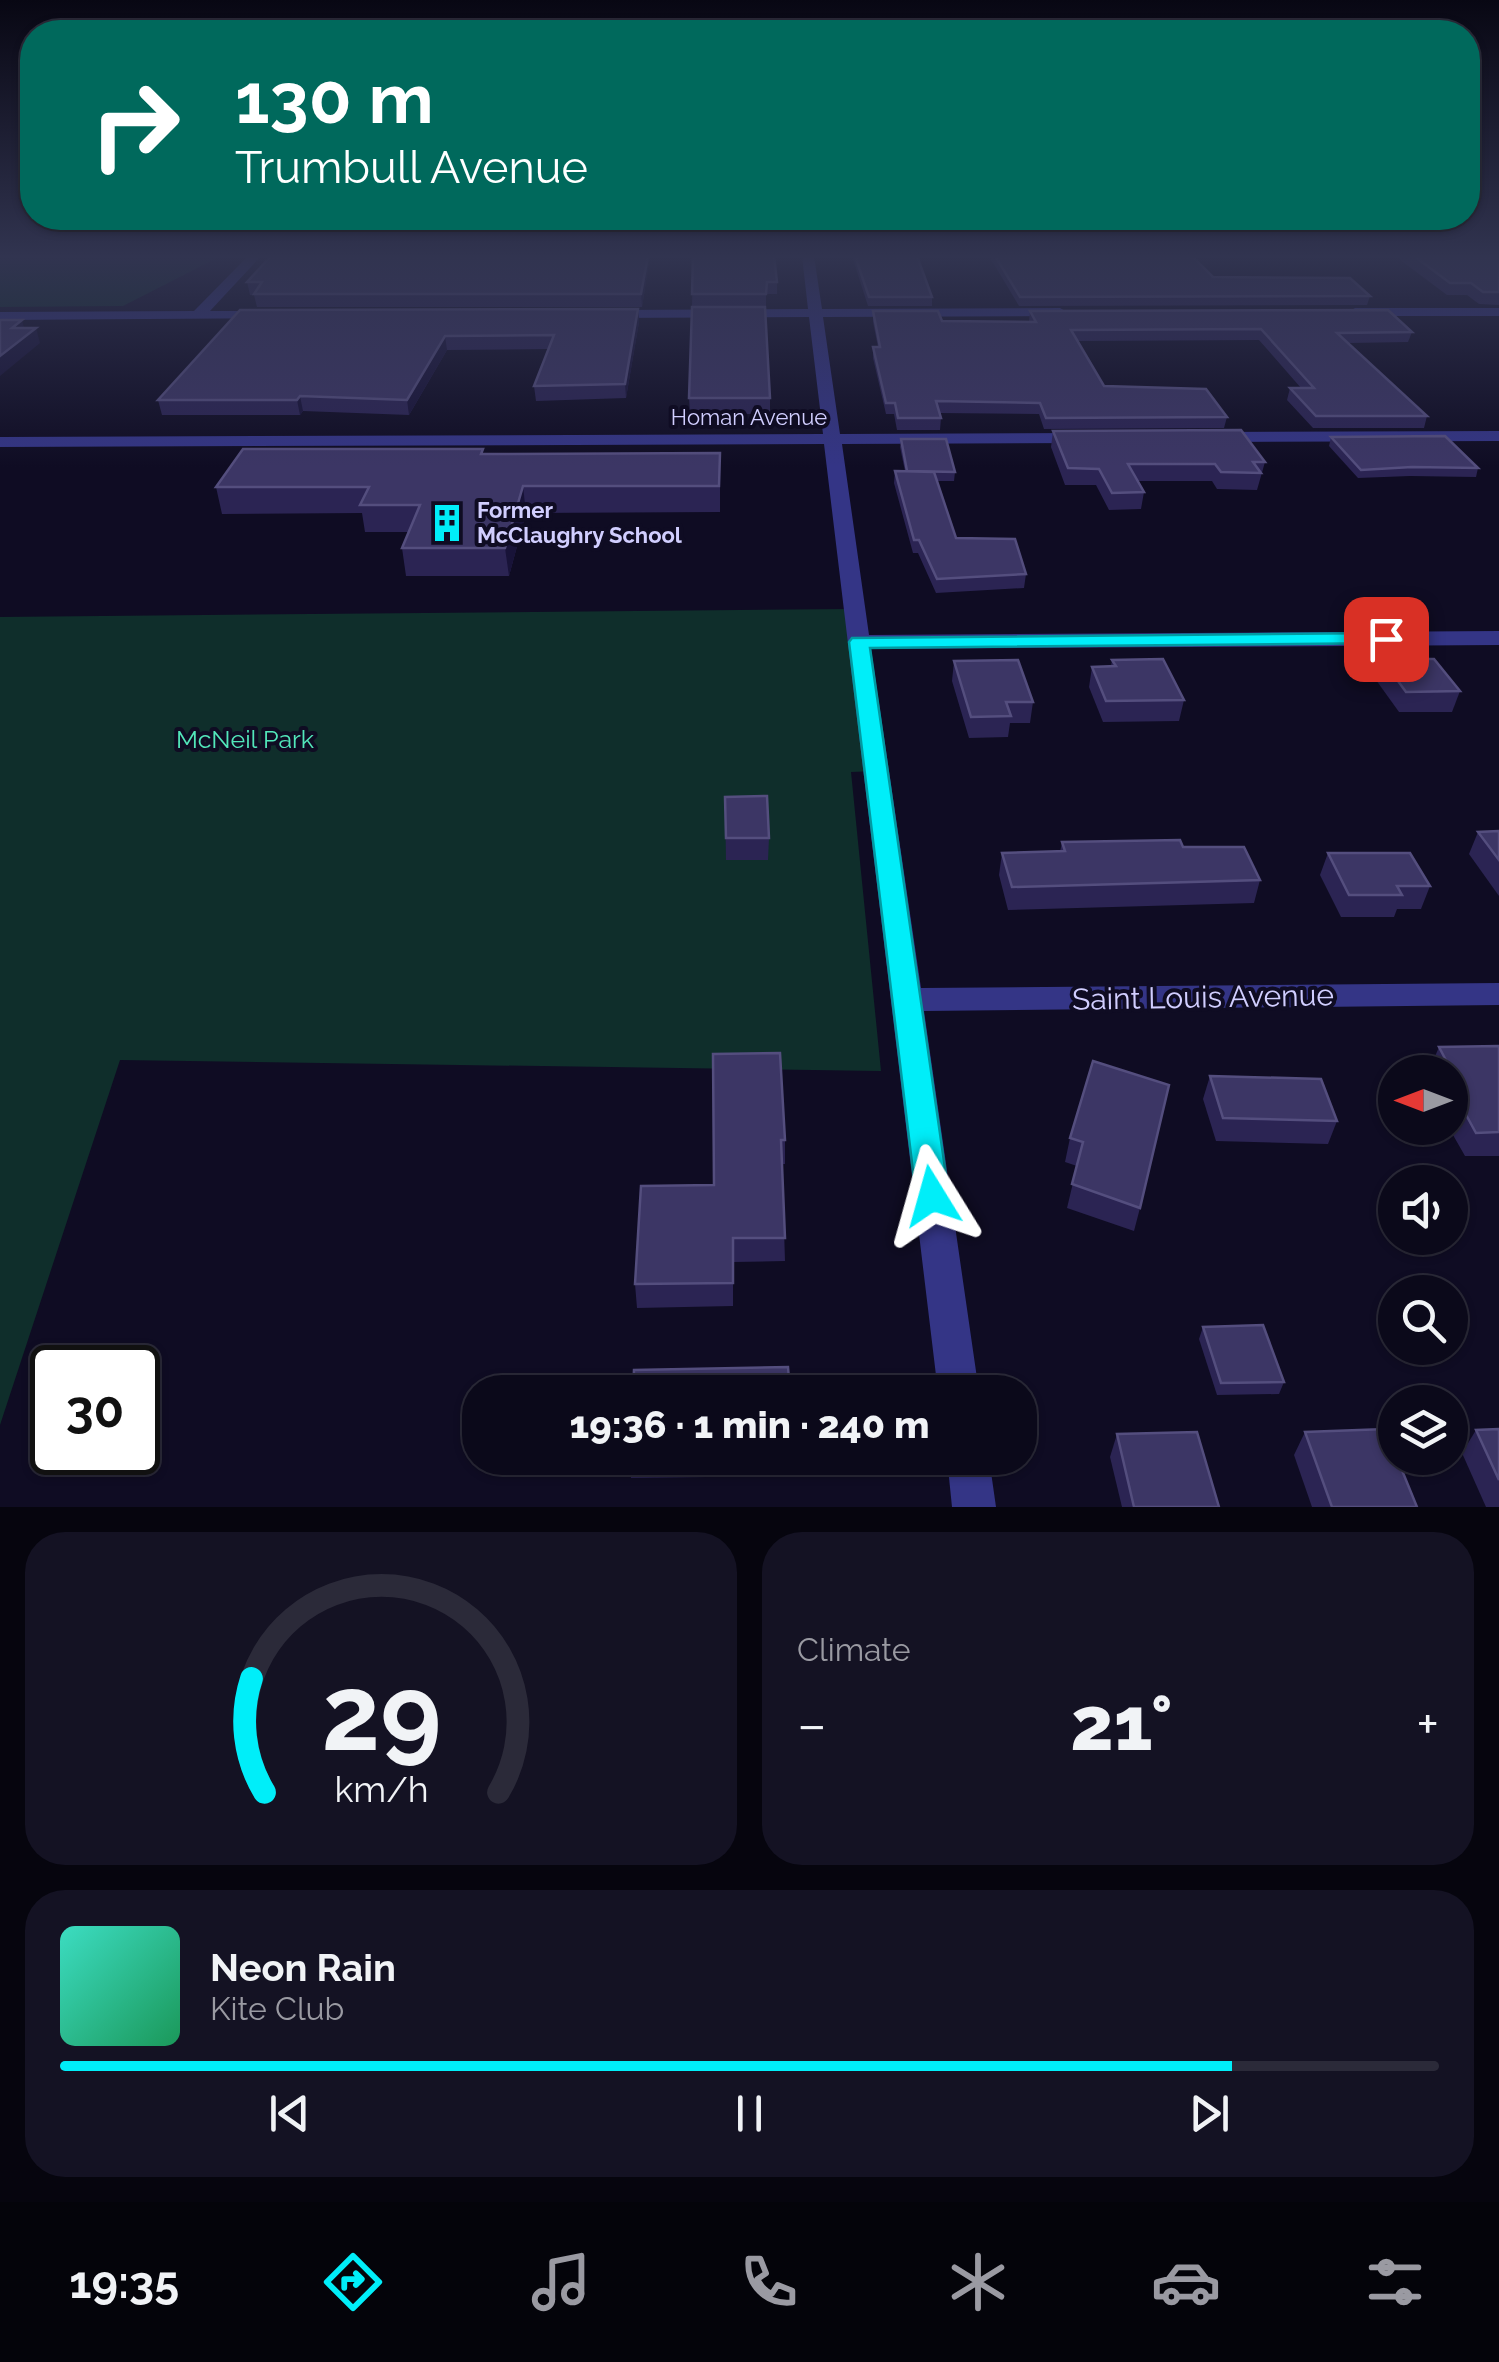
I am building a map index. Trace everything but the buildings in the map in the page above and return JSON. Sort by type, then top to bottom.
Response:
[{"type":"street","points":[[817,326],[957,1375]]},
{"type":"street","points":[[1205,437],[1499,436]]},
{"type":"street","name":"Homan Avenue","points":[[0,442],[1107,438]]},
{"type":"street","points":[[859,642],[1499,638]]},
{"type":"street","name":"Saint Louis Avenue","points":[[906,1000],[1499,994]]},
{"type":"street","points":[[970,1475],[974,1507]]},
{"type":"green space","name":"McNeil Park","points":[[854,609],[876,771],[851,772],[881,1071],[120,1060],[0,1425],[0,617]]},
{"type":"place","name":"Former McClaughry School","points":[[447,523]]},
{"type":"route","points":[[932,1196],[859,642],[1386,639]]}]
